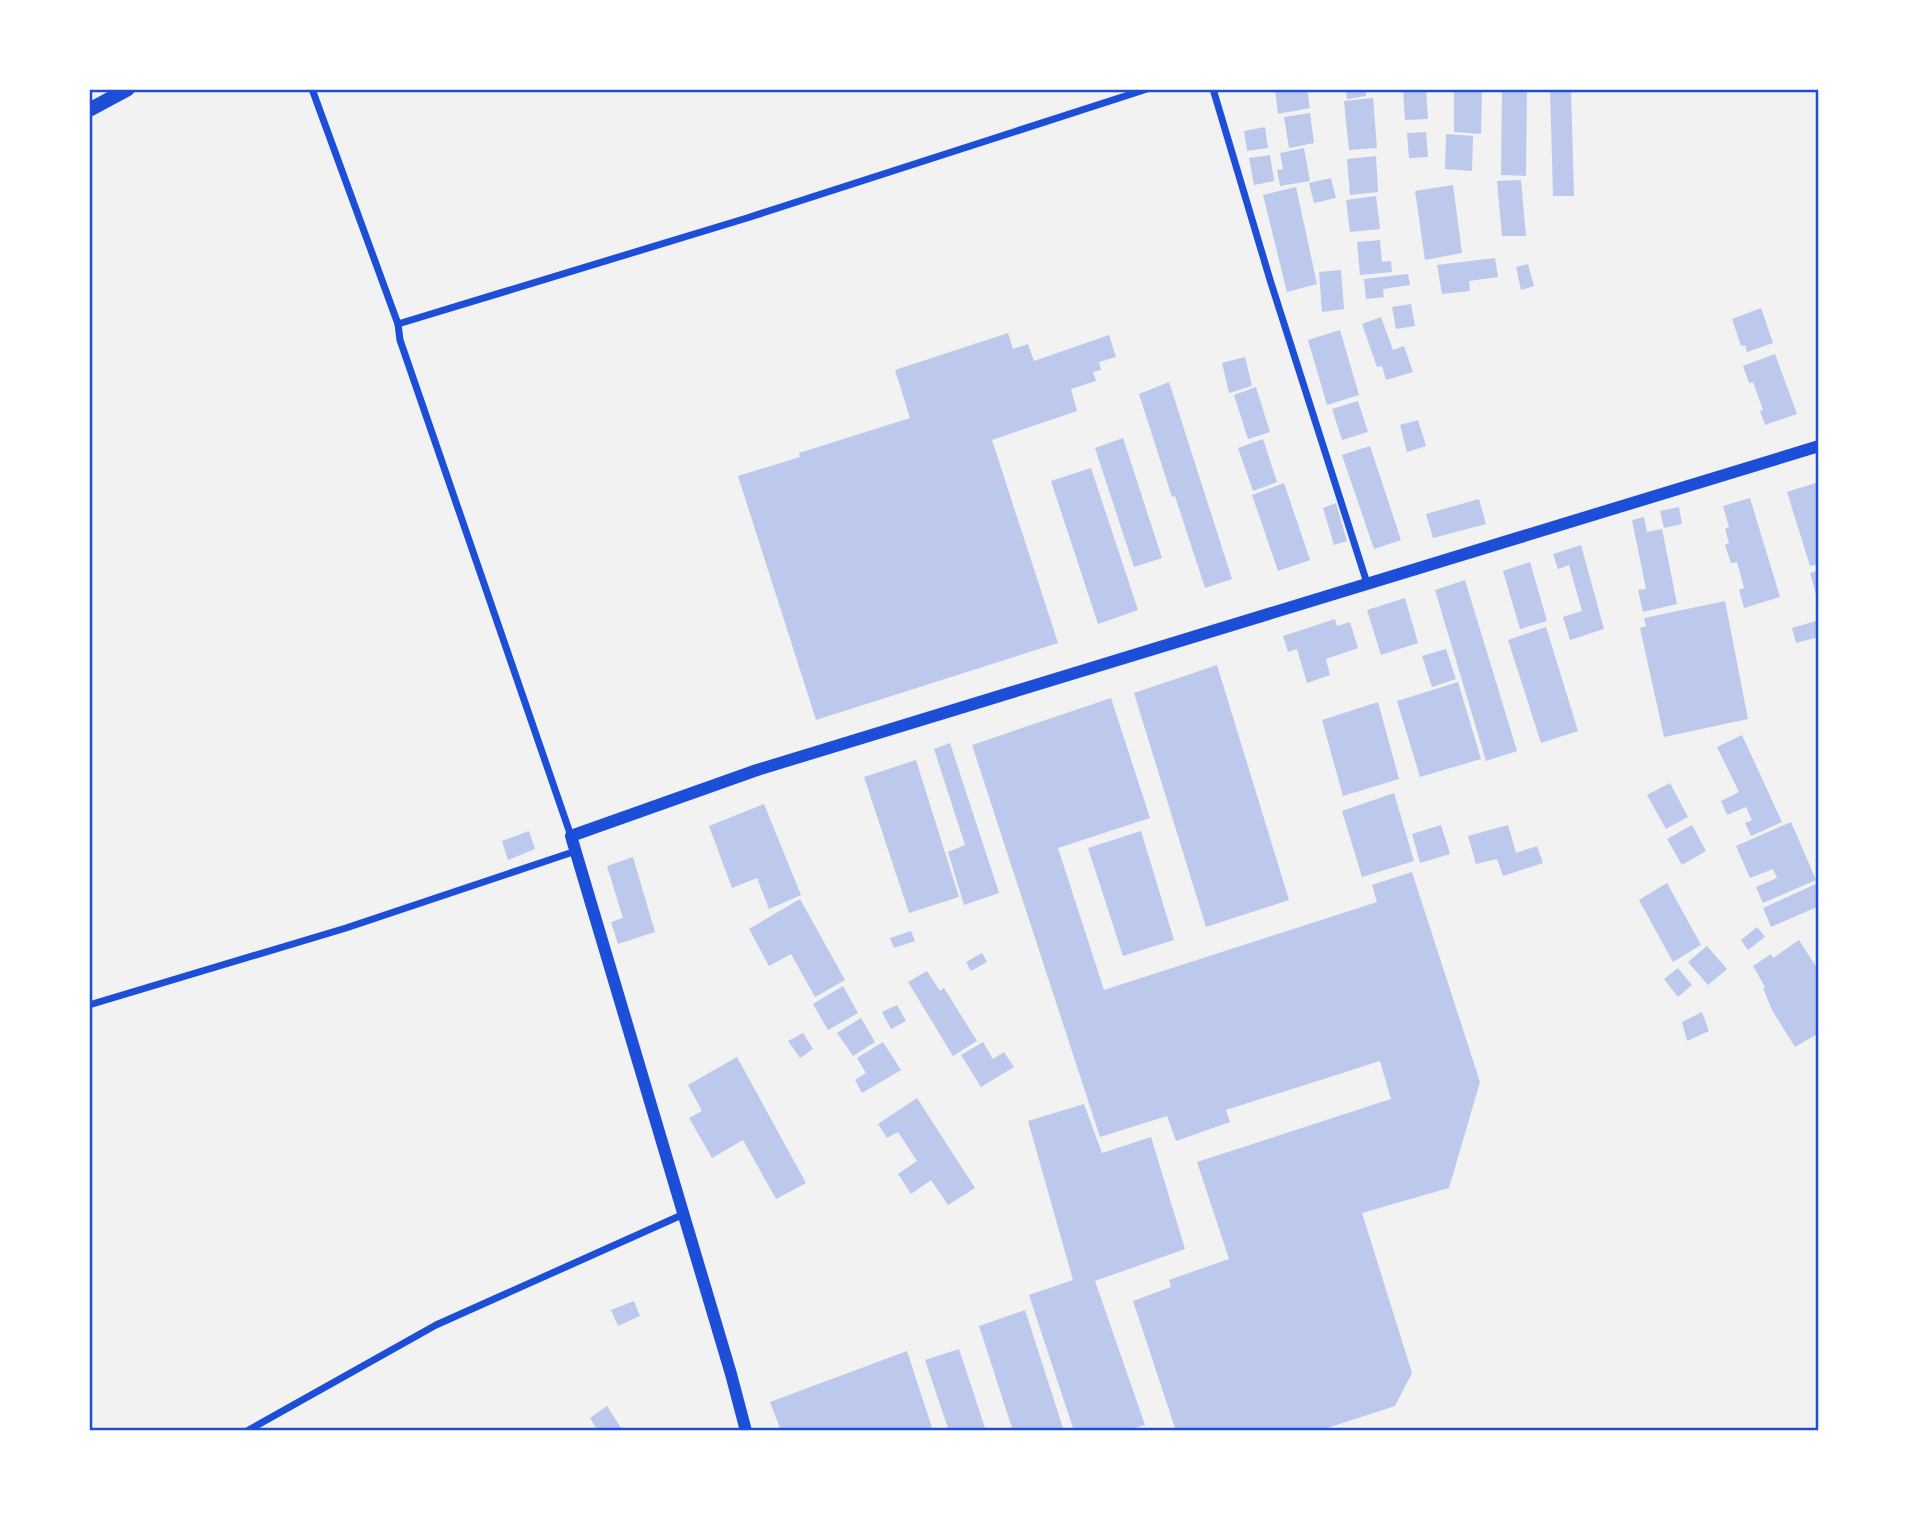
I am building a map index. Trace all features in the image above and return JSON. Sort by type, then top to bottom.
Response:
[{"type":"main road","points":[[89,110],[128,89]]},
{"type":"street","points":[[312,89],[398,324],[400,340],[576,851],[746,1431]]},
{"type":"street","points":[[398,324],[747,218],[1147,89]]},
{"type":"street","points":[[1213,89],[1271,283],[1367,583]]},
{"type":"street","points":[[571,836],[757,770],[1819,446]]},
{"type":"street","points":[[89,1005],[346,928],[576,851]]},
{"type":"street","points":[[247,1431],[436,1325],[684,1214]]},
{"type":"building","points":[[1275,89],[1307,89],[1310,108],[1278,114]]},
{"type":"building","points":[[1346,89],[1366,89],[1366,96],[1347,99]]},
{"type":"building","points":[[1403,89],[1426,89],[1428,119],[1405,120]]},
{"type":"building","points":[[1454,89],[1482,89],[1481,134],[1454,132]]},
{"type":"building","points":[[1502,89],[1527,89],[1526,176],[1501,175]]},
{"type":"building","points":[[1550,89],[1571,89],[1574,196],[1553,196]]},
{"type":"building","points":[[1373,98],[1377,148],[1349,150],[1344,101]]},
{"type":"building","points":[[1310,113],[1314,143],[1289,148],[1284,117]]},
{"type":"building","points":[[1265,127],[1268,148],[1247,151],[1244,131]]},
{"type":"building","points":[[1426,132],[1428,157],[1409,158],[1407,133]]},
{"type":"building","points":[[1446,134],[1473,136],[1472,171],[1445,169]]},
{"type":"building","points":[[1304,148],[1310,181],[1280,186],[1277,170],[1283,169],[1280,153]]},
{"type":"building","points":[[1270,155],[1274,181],[1254,185],[1249,158]]},
{"type":"building","points":[[1376,156],[1378,192],[1350,195],[1347,159]]},
{"type":"building","points":[[1331,178],[1336,198],[1314,203],[1309,183]]},
{"type":"building","points":[[1521,180],[1526,236],[1502,236],[1497,181]]},
{"type":"building","points":[[1453,185],[1462,253],[1425,260],[1415,191]]},
{"type":"building","points":[[1296,187],[1317,284],[1287,292],[1263,195]]},
{"type":"building","points":[[1376,196],[1380,229],[1350,232],[1346,200]]},
{"type":"building","points":[[1380,240],[1382,262],[1391,261],[1392,272],[1360,275],[1357,242]]},
{"type":"building","points":[[1495,258],[1498,277],[1469,281],[1470,291],[1442,294],[1437,265]]},
{"type":"building","points":[[1528,264],[1534,286],[1521,290],[1516,267]]},
{"type":"building","points":[[1341,270],[1344,309],[1322,312],[1319,272]]},
{"type":"building","points":[[1408,274],[1410,285],[1383,289],[1384,297],[1366,299],[1364,279]]},
{"type":"building","points":[[1411,304],[1415,326],[1396,329],[1392,307]]},
{"type":"building","points":[[1761,308],[1773,343],[1747,352],[1745,345],[1741,346],[1732,319]]},
{"type":"building","points":[[1381,317],[1393,350],[1404,346],[1413,372],[1386,380],[1382,366],[1377,367],[1362,324]]},
{"type":"building","points":[[1340,330],[1359,395],[1327,405],[1308,340]]},
{"type":"building","points":[[1008,333],[1013,349],[1028,344],[1034,361],[1109,335],[1116,357],[1099,362],[1101,370],[1093,372],[1096,381],[1071,389],[1077,411],[992,440],[1058,643],[816,720],[738,476],[800,457],[799,453],[910,418],[895,370]]},
{"type":"building","points":[[1775,354],[1797,414],[1765,425],[1760,411],[1763,410],[1753,382],[1749,383],[1743,366]]},
{"type":"building","points":[[1245,357],[1252,386],[1229,393],[1222,363]]},
{"type":"building","points":[[1169,382],[1232,579],[1205,588],[1139,394]]},
{"type":"building","points":[[1256,387],[1270,432],[1248,439],[1234,395]]},
{"type":"building","points":[[1358,401],[1368,432],[1342,440],[1332,409]]},
{"type":"building","points":[[1418,420],[1426,446],[1407,452],[1400,425]]},
{"type":"building","points":[[1123,438],[1162,558],[1134,567],[1095,448]]},
{"type":"building","points":[[1263,439],[1277,482],[1253,491],[1238,448]]},
{"type":"building","points":[[1370,446],[1401,540],[1374,549],[1342,455]]},
{"type":"building","points":[[1091,468],[1138,610],[1098,624],[1051,481]]},
{"type":"building","points":[[1819,482],[1819,564],[1810,566],[1787,492]]},
{"type":"building","points":[[1284,483],[1310,560],[1278,571],[1252,495]]},
{"type":"building","points":[[1750,498],[1780,597],[1744,608],[1739,590],[1744,588],[1737,562],[1731,563],[1725,545],[1729,543],[1725,529],[1729,527],[1723,506]]},
{"type":"building","points":[[1479,499],[1486,524],[1433,538],[1426,514]]},
{"type":"building","points":[[1336,503],[1347,541],[1334,545],[1323,508]]},
{"type":"building","points":[[1679,507],[1682,524],[1664,528],[1660,511]]},
{"type":"building","points":[[1644,517],[1647,532],[1662,529],[1677,604],[1643,612],[1638,590],[1646,589],[1632,520]]},
{"type":"building","points":[[1581,545],[1604,629],[1570,640],[1563,617],[1582,611],[1569,565],[1558,569],[1553,554]]},
{"type":"building","points":[[1530,562],[1547,621],[1520,629],[1503,571]]},
{"type":"building","points":[[1819,570],[1819,601],[1818,601],[1810,573]]},
{"type":"building","points":[[1465,580],[1517,751],[1486,761],[1435,590]]},
{"type":"building","points":[[1405,598],[1418,643],[1381,655],[1367,610]]},
{"type":"building","points":[[1725,601],[1748,719],[1664,737],[1640,628],[1646,626],[1644,618]]},
{"type":"building","points":[[1335,619],[1337,626],[1350,622],[1358,648],[1326,659],[1330,675],[1307,683],[1297,649],[1288,652],[1283,636]]},
{"type":"building","points":[[1819,620],[1819,637],[1796,643],[1792,628]]},
{"type":"building","points":[[1546,627],[1578,731],[1541,743],[1508,640]]},
{"type":"building","points":[[1446,649],[1456,679],[1432,687],[1422,656]]},
{"type":"building","points":[[1217,665],[1289,900],[1206,927],[1134,693]]},
{"type":"building","points":[[1458,682],[1481,759],[1420,777],[1397,701]]},
{"type":"building","points":[[1111,698],[1150,818],[1058,848],[1104,990],[1377,902],[1372,885],[1412,872],[1480,1082],[1449,1188],[1362,1213],[1412,1373],[1395,1406],[1318,1431],[1176,1431],[1133,1301],[1171,1287],[1169,1280],[1229,1259],[1197,1162],[1391,1099],[1380,1061],[1226,1110],[1230,1122],[1176,1141],[1167,1116],[1100,1137],[972,745]]},
{"type":"building","points":[[1378,702],[1399,779],[1343,796],[1322,720]]},
{"type":"building","points":[[1742,735],[1782,822],[1751,836],[1745,823],[1752,820],[1746,807],[1727,815],[1721,801],[1739,792],[1717,747]]},
{"type":"building","points":[[950,743],[999,893],[964,905],[948,852],[965,845],[934,749]]},
{"type":"building","points":[[916,760],[959,897],[909,913],[864,777]]},
{"type":"building","points":[[1670,783],[1688,817],[1666,829],[1647,795]]},
{"type":"building","points":[[1394,793],[1414,861],[1362,877],[1342,811]]},
{"type":"building","points":[[764,804],[801,895],[769,909],[757,878],[732,888],[709,826]]},
{"type":"building","points":[[1791,822],[1816,880],[1763,903],[1756,887],[1777,878],[1773,869],[1750,878],[1736,846]]},
{"type":"building","points":[[1441,825],[1450,854],[1420,863],[1412,834]]},
{"type":"building","points":[[1508,825],[1516,853],[1537,846],[1543,863],[1503,876],[1497,859],[1476,864],[1468,836]]},
{"type":"building","points":[[1692,825],[1706,851],[1682,865],[1667,839]]},
{"type":"building","points":[[529,831],[535,849],[508,860],[502,841]]},
{"type":"building","points":[[1141,831],[1174,940],[1123,956],[1088,848]]},
{"type":"building","points":[[633,857],[655,932],[618,944],[611,922],[623,918],[607,866]]},
{"type":"building","points":[[1667,883],[1701,945],[1673,962],[1639,900]]},
{"type":"building","points":[[1818,883],[1819,906],[1771,927],[1763,908]]},
{"type":"building","points":[[800,899],[845,980],[815,997],[791,954],[769,966],[749,929]]},
{"type":"building","points":[[1757,927],[1765,937],[1748,950],[1741,940]]},
{"type":"building","points":[[911,931],[915,941],[894,948],[890,938]]},
{"type":"building","points":[[1799,940],[1819,971],[1819,1033],[1795,1047],[1772,1010],[1763,988],[1765,987],[1753,966],[1771,954],[1773,958]]},
{"type":"building","points":[[1707,946],[1727,969],[1708,985],[1688,962]]},
{"type":"building","points":[[982,953],[987,962],[971,971],[966,962]]},
{"type":"building","points":[[1678,968],[1692,985],[1678,997],[1664,979]]},
{"type":"building","points":[[927,971],[940,991],[944,988],[977,1041],[953,1056],[908,982]]},
{"type":"building","points":[[843,986],[858,1013],[828,1030],[813,1004]]},
{"type":"building","points":[[897,1005],[906,1021],[891,1029],[882,1012]]},
{"type":"building","points":[[1702,1012],[1709,1031],[1687,1041],[1682,1022]]},
{"type":"building","points":[[861,1018],[875,1042],[853,1056],[837,1033]]},
{"type":"building","points":[[803,1033],[813,1049],[800,1058],[788,1041]]},
{"type":"building","points":[[883,1042],[901,1070],[862,1093],[855,1080],[866,1073],[857,1058]]},
{"type":"building","points":[[983,1042],[993,1059],[1004,1052],[1014,1067],[981,1087],[961,1055]]},
{"type":"building","points":[[737,1057],[806,1183],[776,1199],[743,1140],[712,1158],[689,1118],[702,1111],[688,1085]]},
{"type":"building","points":[[917,1098],[975,1188],[948,1205],[931,1180],[911,1194],[898,1174],[917,1161],[898,1132],[887,1138],[878,1124]]},
{"type":"building","points":[[1084,1104],[1102,1153],[1151,1137],[1185,1249],[1095,1281],[1145,1425],[1125,1431],[1074,1431],[1029,1295],[1073,1280],[1028,1121]]},
{"type":"building","points":[[634,1301],[640,1316],[618,1326],[611,1310]]},
{"type":"building","points":[[1025,1310],[1064,1431],[1013,1431],[979,1326]]},
{"type":"building","points":[[959,1349],[986,1431],[949,1431],[925,1360]]},
{"type":"building","points":[[907,1351],[933,1431],[781,1431],[770,1402]]},
{"type":"building","points":[[607,1406],[623,1431],[598,1431],[590,1418]]}]
